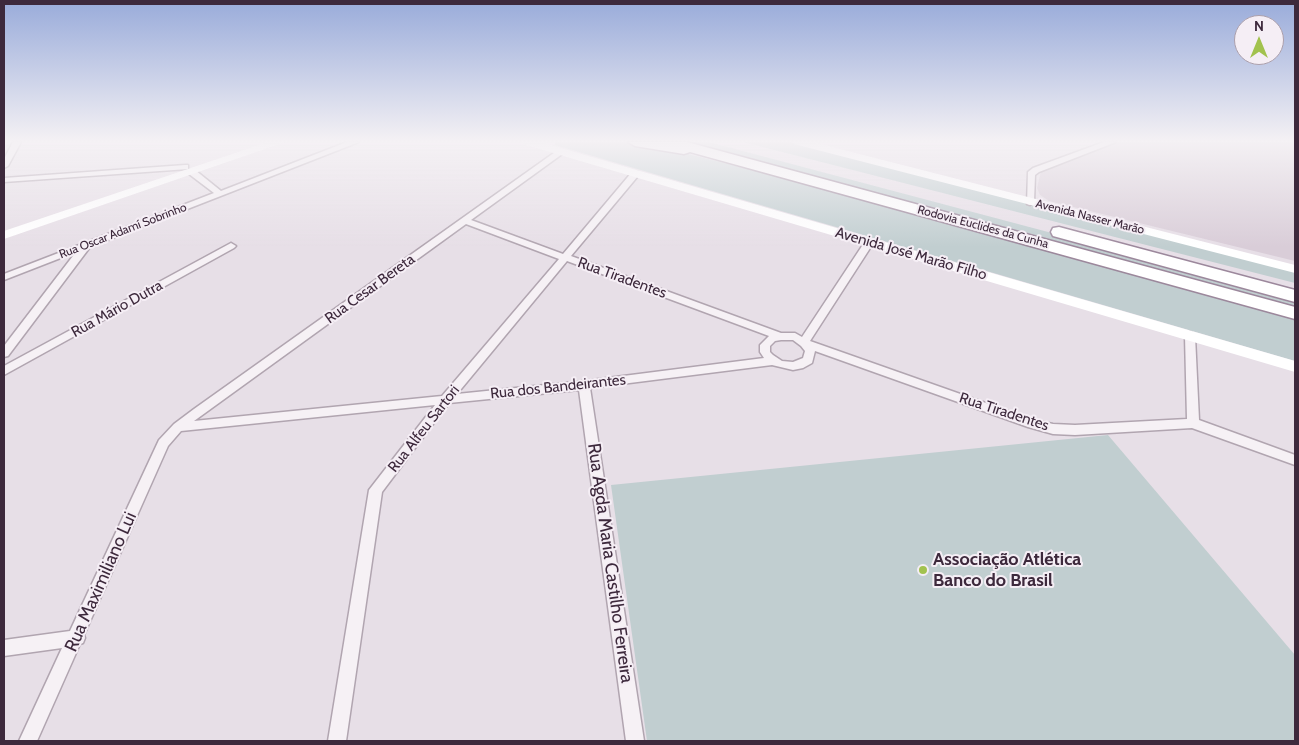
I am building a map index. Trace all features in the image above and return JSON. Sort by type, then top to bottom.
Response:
[{"type":"highway","name":"Rodovia Euclides da Cunha","points":[[800,177],[1295,313]]},
{"type":"highway","name":"Rodovia Euclides da Cunha","points":[[848,177],[1295,296]]},
{"type":"main road","points":[[4,226],[166,177]]},
{"type":"main road","points":[[4,235],[169,177]]},
{"type":"main road","name":"Avenida José Marão Filho","points":[[645,177],[1295,367]]},
{"type":"main road","name":"Avenida Nasser Marão","points":[[932,177],[1295,269]]},
{"type":"street","points":[[4,180],[63,177]]},
{"type":"street","points":[[197,177],[220,194]]},
{"type":"street","name":"Rua Oscar Adamí Sobrinho","points":[[4,277],[265,177]]},
{"type":"street","name":"Rua Cesar Bereta","points":[[178,427],[527,177]]},
{"type":"street","name":"Rua Alfeu Sartori","points":[[337,741],[376,490],[446,399],[633,177]]},
{"type":"street","points":[[1030,202],[1032,177]]},
{"type":"street","name":"Rua Tiradentes","points":[[465,221],[780,336]]},
{"type":"street","points":[[804,339],[869,242]]},
{"type":"street","points":[[4,353],[87,245]]},
{"type":"street","name":"Rua Mário Dutra","points":[[4,371],[231,246]]},
{"type":"street","points":[[758,362],[765,352],[768,342],[780,336],[804,339]]},
{"type":"street","points":[[1190,336],[1193,424]]},
{"type":"street","points":[[765,352],[773,361],[792,366],[804,363],[810,356],[810,351],[804,339]]},
{"type":"street","name":"Rua Tiradentes","points":[[804,339],[1032,424],[1053,429],[1075,430],[1193,424],[1295,460]]},
{"type":"street","name":"Rua dos Bandeirantes","points":[[178,427],[584,385],[773,361]]},
{"type":"street","name":"Rua Agda Maria Castilho Ferreira","points":[[584,385],[635,741]]},
{"type":"street","name":"Rua Maximiliano Lui","points":[[28,741],[77,638],[163,443],[178,427]]},
{"type":"street","points":[[4,648],[77,638]]},
{"type":"shaded area","points":[[664,177],[778,177],[1208,294],[1295,320],[1295,361]]},
{"type":"shaded area","points":[[808,177],[840,177],[1214,276],[1295,299],[1295,309]]},
{"type":"shaded area","points":[[879,177],[927,177],[1295,271],[1295,283]]},
{"type":"shaded area","points":[[1040,177],[1295,177],[1295,261],[1049,201],[1040,195],[1037,188]]},
{"type":"shaded area","name":"Associação Atlética Banco do Brasil","points":[[1108,435],[1295,655],[1295,741],[647,741],[611,485]]},
{"type":"place","name":"Associação Atlética Banco do Brasil","points":[[923,570]]}]
